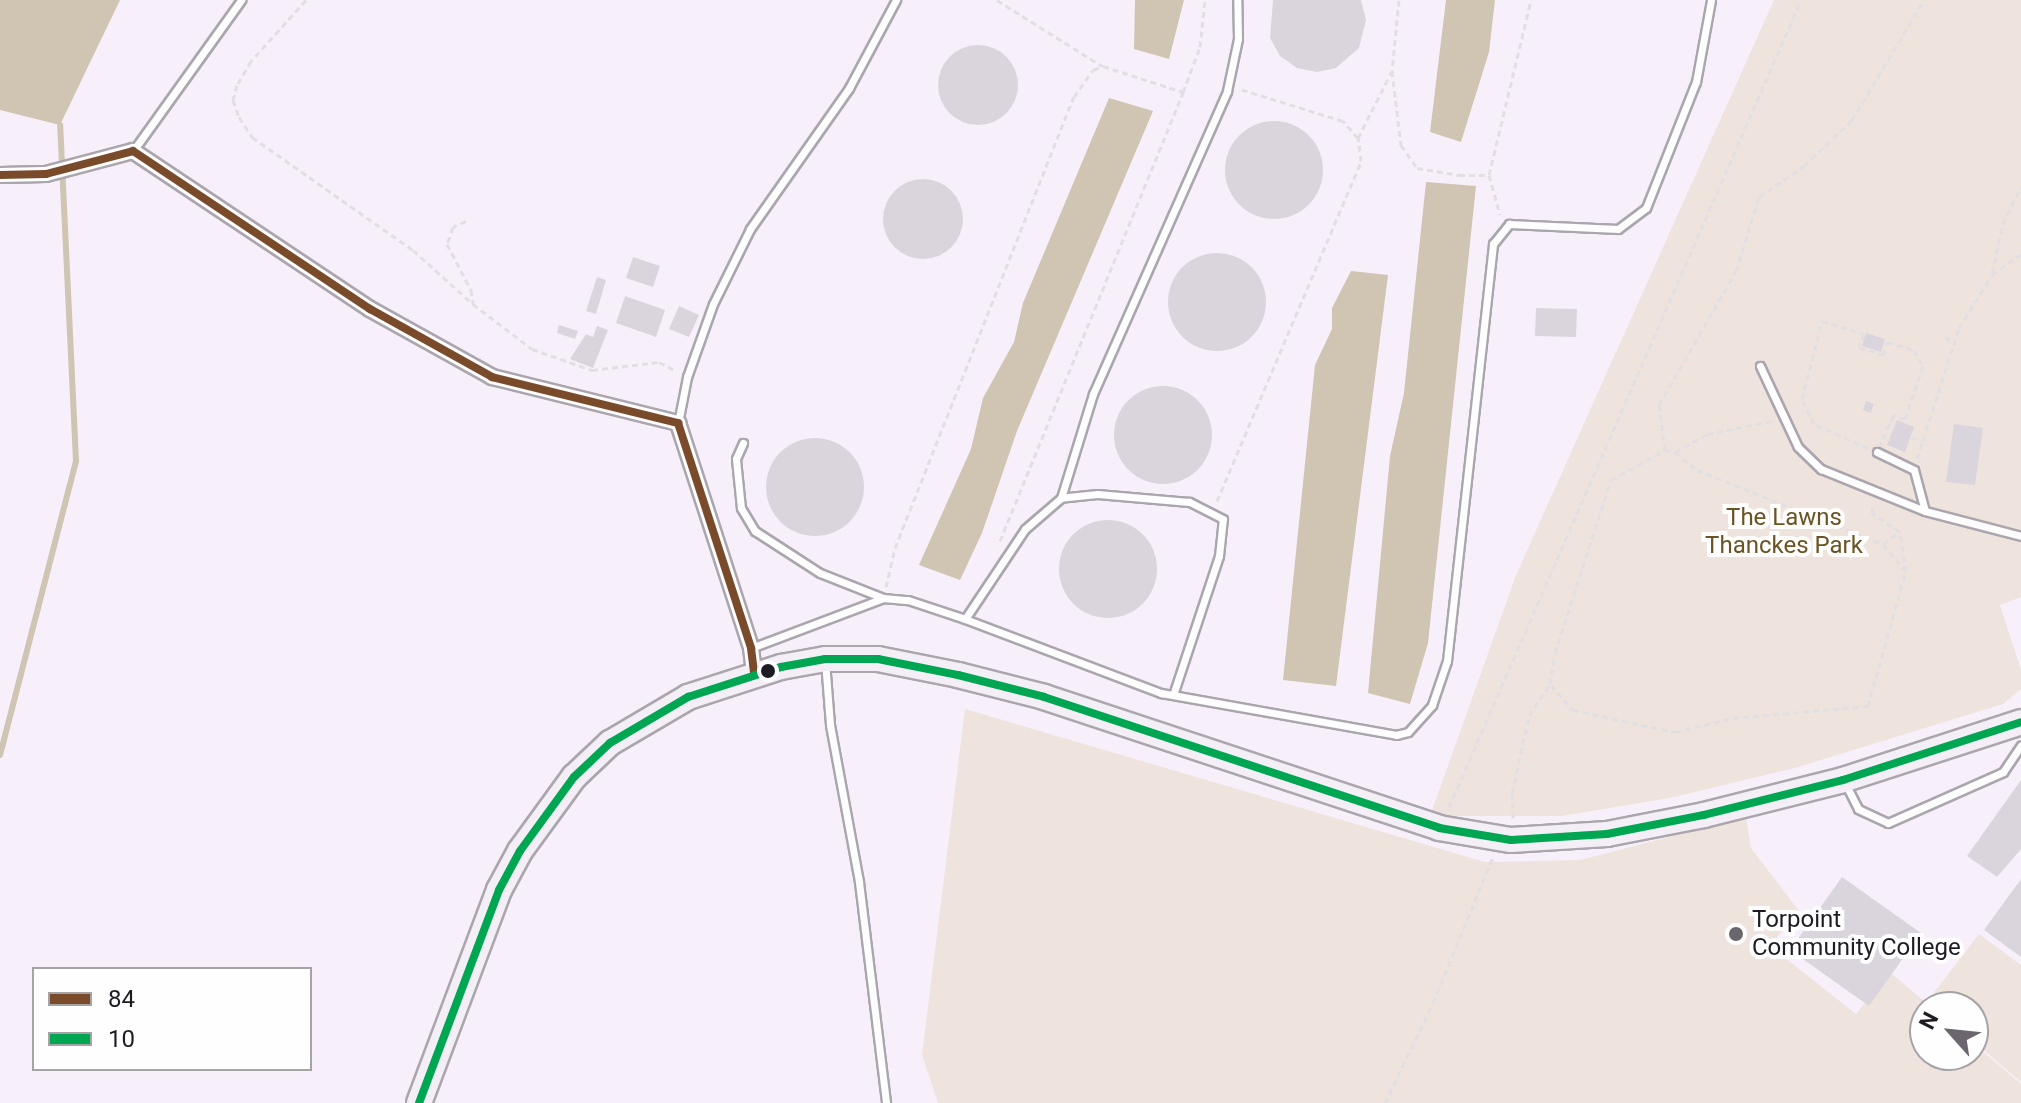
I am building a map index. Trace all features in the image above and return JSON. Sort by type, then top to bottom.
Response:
[{"type":"main road","points":[[419,1103],[499,890],[546,811],[583,768],[634,727],[688,697],[754,673],[825,659],[878,659],[1044,697],[1439,828],[1506,839],[1623,832],[1843,780],[2021,722]]},
{"type":"street","points":[[0,175],[46,174],[133,151],[370,309],[492,377],[678,423],[751,648],[754,673]]},
{"type":"lane","points":[[133,151],[241,0]]},
{"type":"lane","points":[[678,423],[687,377],[713,304],[750,229],[849,88],[896,0]]},
{"type":"lane","points":[[965,619],[1025,529],[1061,498],[1093,394],[1228,86],[1238,39],[1237,0]]},
{"type":"lane","points":[[743,443],[736,459],[741,508],[755,531],[820,573],[883,598],[908,600],[965,619],[1173,695],[1396,735],[1421,722],[1447,661],[1493,244],[1503,228],[1522,223],[1618,229],[1646,208],[1696,82],[1711,0]]},
{"type":"lane","points":[[1760,366],[1798,447],[1821,469],[1925,511],[2021,536]]},
{"type":"lane","points":[[1877,452],[1914,470],[1925,511]]},
{"type":"lane","points":[[1061,498],[1108,495],[1189,502],[1223,519],[1225,533],[1173,695]]},
{"type":"lane","points":[[751,648],[883,598]]},
{"type":"lane","points":[[825,659],[830,725],[859,882],[886,1103]]},
{"type":"lane","points":[[1843,780],[1858,809],[1888,823],[2003,772],[2021,745]]},
{"type":"path","points":[[306,0],[251,61],[237,85],[233,100],[239,117],[252,137],[413,250],[473,304],[532,349],[592,370],[659,362],[687,377]]},
{"type":"path","points":[[997,0],[1103,66],[1183,92]]},
{"type":"path","points":[[1001,561],[1000,542],[1025,475],[1200,47],[1205,0]]},
{"type":"path","points":[[1399,0],[1392,71],[1401,145],[1412,164],[1425,171],[1489,175]]},
{"type":"path","points":[[1503,228],[1489,175],[1531,0]]},
{"type":"path","points":[[1439,828],[1801,0]]},
{"type":"path","points":[[1665,450],[1659,405],[1736,271],[1759,197],[1804,166],[1852,120],[1924,0]]},
{"type":"path","points":[[883,598],[895,548],[1074,97],[1093,70],[1103,66]]},
{"type":"path","points":[[1214,512],[1357,173],[1358,138],[1392,71]]},
{"type":"path","points":[[1228,86],[1343,121],[1358,138]]},
{"type":"path","points":[[1914,470],[1955,343],[1992,275],[2003,224],[2021,187]]},
{"type":"path","points":[[466,221],[453,227],[447,244],[471,290],[473,304]]},
{"type":"path","points":[[1992,275],[2021,254]]},
{"type":"path","points":[[1822,321],[1864,334],[1859,347],[1883,355],[1887,342],[1914,350],[1923,366],[1905,419],[1894,415],[1877,452],[1814,424],[1802,399],[1822,321]]},
{"type":"path","points":[[1945,337],[1955,343]]},
{"type":"path","points":[[1675,452],[1707,434],[1783,418]]},
{"type":"path","points":[[1911,437],[1923,442]]},
{"type":"path","points":[[1385,1103],[1506,839],[1512,793],[1529,716],[1550,684],[1555,653],[1611,480],[1665,450],[1675,452],[1697,470],[1883,544],[1906,571]]},
{"type":"path","points":[[1550,684],[1573,710],[1675,732],[1733,718],[1868,706],[1906,571],[1900,532],[1872,513],[1878,494]]},
{"type":"path","points":[[1883,544],[1900,532]]},
{"type":"green space","name":"The Lawns Thanckes Park","points":[[1774,0],[2021,0],[2021,597],[2000,605],[2021,670],[2021,689],[2003,704],[1795,768],[1670,798],[1562,816],[1430,816],[1516,575]]},
{"type":"green space","points":[[965,709],[1485,862],[1580,860],[1746,817],[1751,848],[1799,911],[1770,946],[1856,1014],[1890,972],[1912,991],[1909,991],[1909,1071],[1989,1071],[1989,1057],[2021,1084],[2021,1103],[938,1103],[922,1055]]},
{"type":"green space","points":[[1979,934],[2021,965],[2021,1082],[1989,1055],[1989,991],[1935,991]]},
{"type":"shaded area","points":[[0,0],[120,0],[60,125],[0,110]]},
{"type":"shaded area","points":[[1135,0],[1184,0],[1169,59],[1134,49]]},
{"type":"shaded area","points":[[1446,0],[1495,0],[1489,52],[1461,142],[1430,132]]},
{"type":"shaded area","points":[[1109,98],[1153,111],[1017,431],[982,533],[960,580],[919,565],[971,449],[983,398],[1014,342],[1023,303]]},
{"type":"shaded area","points":[[1426,182],[1476,186],[1428,643],[1410,704],[1368,693],[1390,456],[1404,393]]},
{"type":"shaded area","points":[[1351,271],[1388,275],[1336,686],[1283,680],[1315,365],[1332,329],[1332,308]]},
{"type":"building","points":[[1273,0],[1361,0],[1366,20],[1359,48],[1336,68],[1317,72],[1297,68],[1280,56],[1270,38]]},
{"type":"building","points":[[978,45],[993,48],[1006,57],[1015,70],[1018,85],[1015,100],[1006,113],[993,122],[978,125],[963,122],[950,113],[941,100],[938,85],[941,70],[950,57],[963,48]]},
{"type":"building","points":[[1274,121],[1293,124],[1309,135],[1320,151],[1323,170],[1320,189],[1309,205],[1293,216],[1274,219],[1255,216],[1239,205],[1228,189],[1225,170],[1228,151],[1239,135],[1255,124]]},
{"type":"building","points":[[923,179],[938,182],[951,191],[960,204],[963,219],[960,234],[951,247],[938,256],[923,259],[908,256],[895,247],[886,234],[883,219],[886,204],[895,191],[908,182]]},
{"type":"building","points":[[1217,253],[1236,256],[1252,267],[1263,283],[1266,302],[1263,321],[1252,337],[1236,348],[1217,351],[1198,348],[1182,337],[1171,321],[1168,302],[1171,283],[1182,267],[1198,256]]},
{"type":"building","points":[[633,257],[660,266],[653,287],[626,278]]},
{"type":"building","points":[[597,277],[606,280],[596,314],[586,311]]},
{"type":"building","points":[[625,296],[665,310],[656,337],[616,323]]},
{"type":"building","points":[[679,306],[699,315],[689,337],[669,329]]},
{"type":"building","points":[[1536,308],[1577,309],[1576,337],[1535,336]]},
{"type":"building","points":[[559,325],[578,331],[575,339],[557,333]]},
{"type":"building","points":[[597,326],[608,330],[593,368],[570,359],[586,334],[593,337]]},
{"type":"building","points":[[1866,333],[1885,339],[1881,352],[1862,346]]},
{"type":"building","points":[[1163,386],[1182,389],[1198,400],[1209,416],[1212,435],[1209,454],[1198,470],[1182,481],[1163,484],[1144,481],[1128,470],[1117,454],[1114,435],[1117,416],[1128,400],[1144,389]]},
{"type":"building","points":[[1866,401],[1874,404],[1871,413],[1863,410]]},
{"type":"building","points":[[1897,420],[1914,427],[1905,452],[1887,445]]},
{"type":"building","points":[[1954,424],[1983,428],[1975,485],[1946,482]]},
{"type":"building","points":[[815,438],[834,441],[850,452],[861,468],[864,487],[861,506],[850,522],[834,533],[815,536],[796,533],[780,522],[769,506],[766,487],[769,468],[780,452],[796,441]]},
{"type":"building","points":[[1108,520],[1127,523],[1143,534],[1154,550],[1157,569],[1154,588],[1143,604],[1127,615],[1108,618],[1089,615],[1073,604],[1062,588],[1059,569],[1062,550],[1073,534],[1089,523]]},
{"type":"building","points":[[2021,780],[2021,849],[1997,877],[1967,856]]},
{"type":"building","points":[[1842,877],[1921,933],[1869,1006],[1790,950]]},
{"type":"building","points":[[2021,879],[2021,957],[1984,930]]},
{"type":"waterway","points":[[0,755],[76,461],[60,125]]},
{"type":"transit line","name":"84","points":[[0,175],[46,174],[133,151],[370,309],[492,377],[678,423],[751,648],[754,673]]},
{"type":"transit line","name":"10","points":[[419,1103],[499,890],[520,851],[574,777],[610,743],[688,697],[781,667],[825,659],[878,659],[958,675],[1044,697],[1439,828],[1511,840],[1607,834],[1704,815],[1843,780],[2021,722]]},
{"type":"place","name":"Torpoint Community College","points":[[1736,934]]}]
